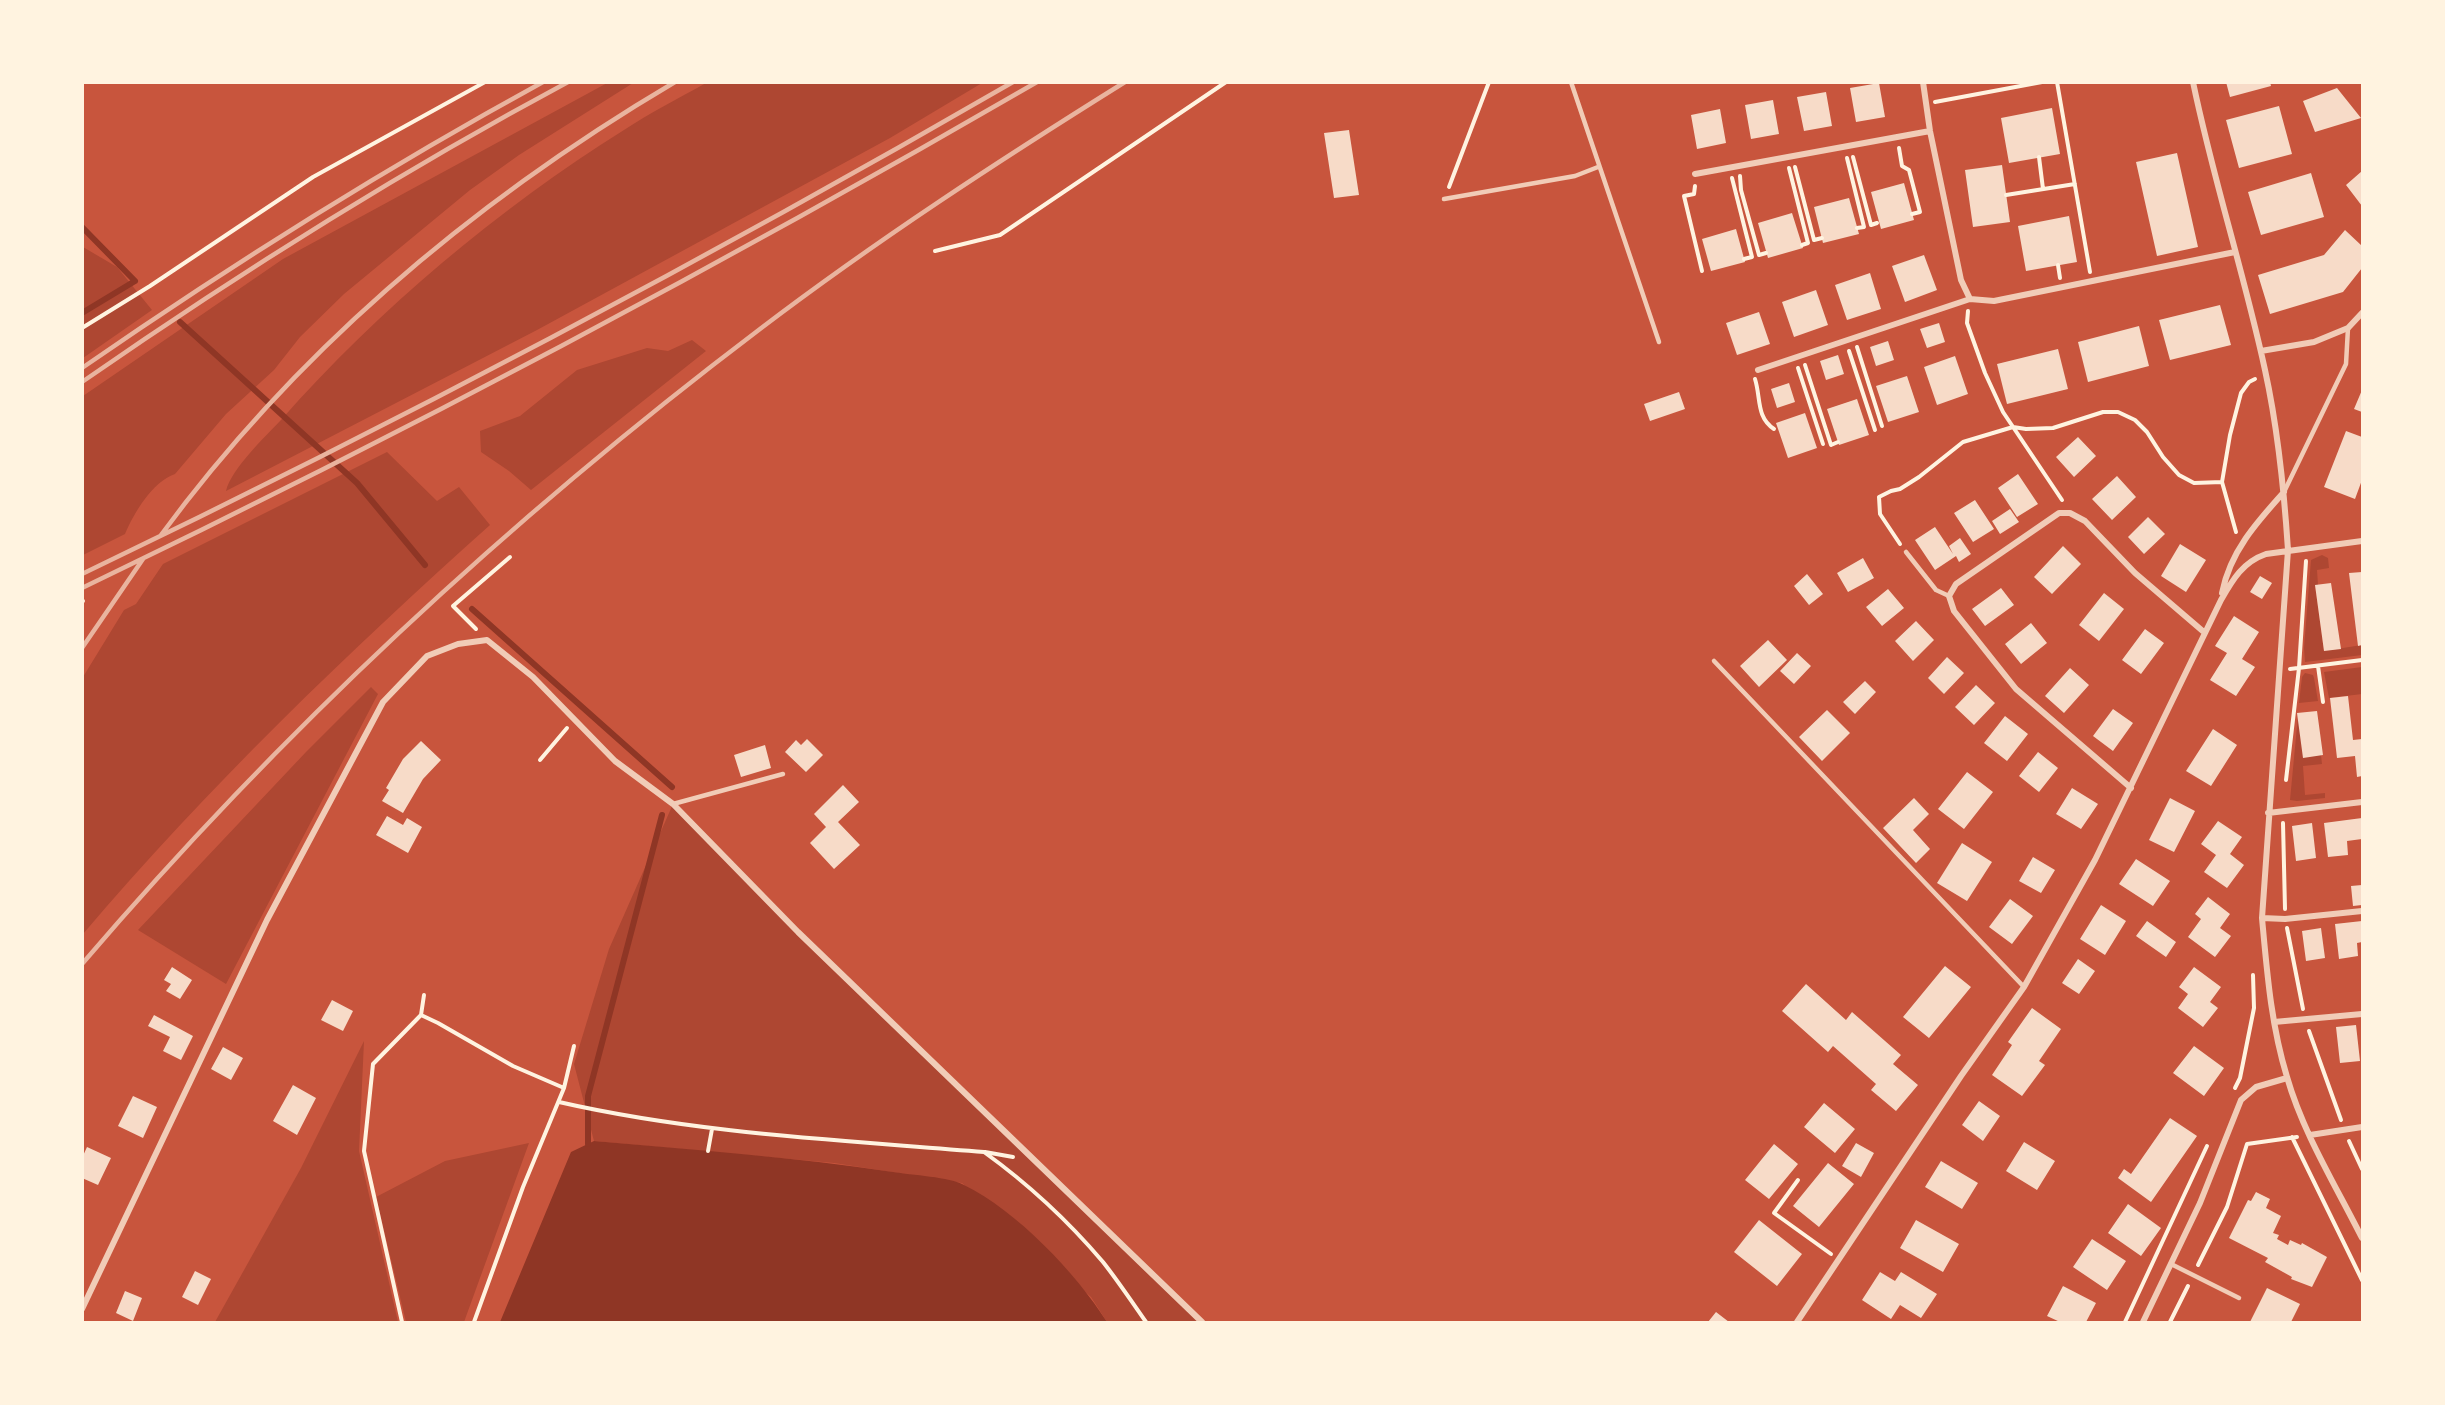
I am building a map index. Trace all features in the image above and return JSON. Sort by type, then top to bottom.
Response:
[{"type":"street","points":[[1923,82],[1930,131],[1961,280],[1970,299]]},
{"type":"street","points":[[2193,82],[2207,152],[2266,372],[2275,418],[2284,492],[2288,550],[2262,918],[2274,1022],[2287,1078],[2310,1135],[2362,1238]]},
{"type":"street","points":[[1695,174],[1847,147],[1896,135],[1930,131]]},
{"type":"street","points":[[1758,370],[1970,299],[1995,301],[2235,252]]},
{"type":"street","points":[[2261,351],[2314,342],[2348,328],[2362,313]]},
{"type":"street","points":[[2221,600],[2226,574],[2243,542],[2254,525],[2284,492]]},
{"type":"street","points":[[2131,788],[2016,689],[1954,611],[1949,596],[1956,584],[2059,513],[2070,513],[2085,521],[2135,573],[2205,633]]},
{"type":"street","points":[[1797,1323],[1961,1076],[2024,987],[2095,860],[2221,600],[2239,570],[2255,558],[2288,550],[2362,541]]},
{"type":"street","points":[[82,1309],[267,920],[383,702],[427,656],[458,644],[487,640],[533,676],[615,761],[674,804],[798,932],[1202,1323]]},
{"type":"street","points":[[2268,813],[2362,802]]},
{"type":"street","points":[[2262,918],[2285,919],[2362,911]]},
{"type":"street","points":[[2274,1022],[2362,1014]]},
{"type":"street","points":[[2143,1323],[2200,1203],[2241,1100],[2256,1087],[2287,1078]]},
{"type":"street","points":[[2310,1135],[2362,1127]]},
{"type":"lane","points":[[1571,82],[1659,342]]},
{"type":"lane","points":[[1444,199],[1575,176],[1598,167]]},
{"type":"lane","points":[[2284,492],[2346,364],[2348,328]]},
{"type":"lane","points":[[1906,552],[1936,590],[1949,596]]},
{"type":"lane","points":[[1714,661],[2024,987]]},
{"type":"lane","points":[[674,804],[783,774]]},
{"type":"lane","points":[[2170,1264],[2239,1298]]},
{"type":"path","points":[[82,328],[313,177],[485,82]]},
{"type":"path","points":[[934,251],[1000,235],[1226,82]]},
{"type":"path","points":[[1444,199],[1490,82]]},
{"type":"path","points":[[1926,104],[2042,82]]},
{"type":"path","points":[[2057,82],[2092,281]]},
{"type":"path","points":[[1896,135],[1902,166],[1909,170],[1920,212],[1912,214]]},
{"type":"path","points":[[1847,147],[1871,225],[1877,223]]},
{"type":"path","points":[[1847,147],[1864,227],[1857,228]]},
{"type":"path","points":[[1790,158],[1814,240],[1822,238]]},
{"type":"path","points":[[1790,158],[1808,243],[1802,245]]},
{"type":"path","points":[[2039,158],[2043,189]]},
{"type":"path","points":[[1739,166],[1742,190],[1759,255],[1766,253]]},
{"type":"path","points":[[1730,168],[1752,256],[1744,259]]},
{"type":"path","points":[[1695,174],[1694,194],[1684,196],[1702,271]]},
{"type":"path","points":[[2006,195],[2075,184]]},
{"type":"path","points":[[1970,299],[1967,323],[1985,373],[2003,412],[2070,513]]},
{"type":"path","points":[[1854,338],[1882,426]]},
{"type":"path","points":[[1846,340],[1875,430]]},
{"type":"path","points":[[1798,356],[1831,445],[1838,442]]},
{"type":"path","points":[[1798,356],[1823,444]]},
{"type":"path","points":[[1758,370],[1754,377],[1759,391],[1758,402],[1766,423],[1774,429]]},
{"type":"path","points":[[2243,542],[2235,530],[2222,482],[2230,435],[2241,393],[2249,382],[2266,372]]},
{"type":"path","points":[[1906,552],[1880,514],[1879,497],[1891,490],[1900,489],[1919,477],[1963,442],[2013,426],[2026,429],[2054,428],[2103,412],[2118,412],[2135,420],[2147,432],[2163,457],[2179,475],[2194,483],[2222,482]]},
{"type":"path","points":[[2307,548],[2299,668],[2283,812],[2285,919],[2305,1018],[2362,1169]]},
{"type":"path","points":[[487,640],[453,606],[510,557]]},
{"type":"path","points":[[2280,670],[2362,660]]},
{"type":"path","points":[[2318,666],[2323,702]]},
{"type":"path","points":[[540,760],[573,720]]},
{"type":"path","points":[[2231,1098],[2240,1078],[2254,1008],[2253,965]]},
{"type":"path","points":[[402,1323],[364,1151],[373,1064],[421,1015],[424,995]]},
{"type":"path","points":[[421,1015],[513,1066],[564,1088]]},
{"type":"path","points":[[474,1323],[523,1187],[559,1102],[574,1046]]},
{"type":"path","points":[[559,1102],[619,1116],[712,1129],[984,1152],[1002,1165],[1103,1262],[1146,1323]]},
{"type":"path","points":[[708,1151],[712,1129]]},
{"type":"path","points":[[2170,1323],[2227,1208],[2247,1144],[2310,1135]]},
{"type":"path","points":[[2292,1137],[2362,1280]]},
{"type":"path","points":[[2125,1323],[2209,1143]]},
{"type":"path","points":[[1798,1180],[1774,1213],[1838,1260]]},
{"type":"shaded area","points":[[609,82],[633,83],[519,155],[470,190],[344,294],[300,337],[274,370],[226,414],[175,474],[151,491],[133,517],[125,534],[83,555],[83,396],[283,259]]},
{"type":"shaded area","points":[[706,83],[982,83],[890,138],[537,330],[226,491],[229,482],[249,454],[319,379],[399,300],[442,263],[531,193],[577,161],[644,118]]},
{"type":"shaded area","points":[[83,247],[117,267],[152,310],[83,358]]},
{"type":"shaded area","points":[[692,340],[706,351],[531,490],[509,471],[481,452],[480,431],[520,416],[577,370],[647,348],[668,351]]},
{"type":"shaded area","points":[[387,452],[437,501],[459,487],[490,525],[384,622],[279,723],[179,826],[83,934],[83,677],[124,610],[136,604],[163,564]]},
{"type":"shaded area","points":[[2322,555],[2328,558],[2329,568],[2317,570],[2318,585],[2315,585],[2324,651],[2362,645],[2362,655],[2305,662],[2304,648],[2311,560]]},
{"type":"shaded area","points":[[2362,667],[2362,694],[2329,698],[2324,672]]},
{"type":"shaded area","points":[[2305,673],[2313,675],[2318,701],[2299,703],[2302,677]]},
{"type":"shaded area","points":[[371,687],[378,694],[226,984],[138,930],[306,752]]},
{"type":"shaded area","points":[[2298,716],[2321,755],[2322,764],[2303,766],[2305,795],[2325,793],[2325,798],[2290,800]]},
{"type":"shaded area","points":[[673,804],[798,932],[1202,1322],[1107,1322],[1091,1297],[962,1183],[834,1163],[594,1141],[574,1064],[609,949]]},
{"type":"shaded area","points":[[364,1041],[359,1151],[398,1322],[215,1322],[301,1168]]},
{"type":"shaded area","points":[[594,1141],[819,1162],[958,1182],[1004,1210],[1044,1245],[1079,1284],[1107,1322],[500,1322],[571,1152]]},
{"type":"shaded area","points":[[529,1143],[464,1322],[406,1322],[376,1197],[445,1161]]},
{"type":"building","points":[[2226,82],[2270,82],[2271,86],[2230,97]]},
{"type":"building","points":[[1879,83],[1885,117],[1856,122],[1850,88]]},
{"type":"building","points":[[2337,88],[2361,118],[2315,132],[2303,101]]},
{"type":"building","points":[[1826,92],[1832,126],[1804,131],[1797,97]]},
{"type":"building","points":[[1773,100],[1779,134],[1751,139],[1745,105]]},
{"type":"building","points":[[2279,106],[2292,154],[2239,168],[2226,120]]},
{"type":"building","points":[[2052,108],[2060,154],[2009,163],[2001,118]]},
{"type":"building","points":[[1720,109],[1726,143],[1697,149],[1691,115]]},
{"type":"building","points":[[1349,130],[1359,195],[1334,198],[1324,133]]},
{"type":"building","points":[[2177,153],[2198,247],[2157,256],[2136,162]]},
{"type":"building","points":[[2002,165],[2010,222],[1973,227],[1965,170]]},
{"type":"building","points":[[2362,171],[2362,206],[2346,185]]},
{"type":"building","points":[[2311,173],[2324,217],[2261,235],[2248,192]]},
{"type":"building","points":[[1904,183],[1914,220],[1881,229],[1871,192]]},
{"type":"building","points":[[1849,198],[1859,234],[1823,243],[1814,207]]},
{"type":"building","points":[[1792,213],[1803,248],[1768,258],[1758,223]]},
{"type":"building","points":[[2069,216],[2077,262],[2026,271],[2018,226]]},
{"type":"building","points":[[1736,229],[1745,262],[1711,271],[1702,239]]},
{"type":"building","points":[[2345,230],[2362,246],[2362,268],[2343,292],[2270,314],[2258,275],[2324,255]]},
{"type":"building","points":[[1924,255],[1937,290],[1905,302],[1892,266]]},
{"type":"building","points":[[1870,273],[1881,309],[1847,320],[1835,285]]},
{"type":"building","points":[[1816,290],[1828,325],[1794,337],[1782,302]]},
{"type":"building","points":[[2220,305],[2231,345],[2170,360],[2159,320]]},
{"type":"building","points":[[1759,312],[1770,344],[1737,355],[1726,323]]},
{"type":"building","points":[[1939,323],[1945,342],[1927,348],[1920,329]]},
{"type":"building","points":[[2139,326],[2149,366],[2088,382],[2078,342]]},
{"type":"building","points":[[1888,341],[1894,360],[1876,366],[1870,347]]},
{"type":"building","points":[[2058,349],[2068,389],[2007,404],[1997,364]]},
{"type":"building","points":[[1838,355],[1844,374],[1826,380],[1820,361]]},
{"type":"building","points":[[1955,356],[1968,394],[1937,405],[1924,367]]},
{"type":"building","points":[[1907,376],[1919,412],[1888,422],[1876,386]]},
{"type":"building","points":[[1789,383],[1795,402],[1777,408],[1771,389]]},
{"type":"building","points":[[2362,390],[2362,412],[2354,409]]},
{"type":"building","points":[[1679,392],[1685,409],[1650,421],[1644,404]]},
{"type":"building","points":[[1857,399],[1869,435],[1839,445],[1827,409]]},
{"type":"building","points":[[1805,413],[1817,448],[1788,458],[1776,423]]},
{"type":"building","points":[[2346,431],[2362,437],[2362,480],[2355,499],[2324,487]]},
{"type":"building","points":[[2078,437],[2096,456],[2074,477],[2056,457]]},
{"type":"building","points":[[2018,474],[2038,504],[2017,517],[1998,488]]},
{"type":"building","points":[[2117,476],[2136,497],[2112,520],[2092,499]]},
{"type":"building","points":[[1975,500],[1994,529],[1973,542],[1954,513]]},
{"type":"building","points":[[2010,509],[2019,522],[2000,534],[1992,521]]},
{"type":"building","points":[[2148,517],[2165,534],[2144,554],[2128,537]]},
{"type":"building","points":[[1935,527],[1953,554],[1949,546],[1960,538],[1971,554],[1959,562],[1956,556],[1935,570],[1915,540]]},
{"type":"building","points":[[2180,544],[2206,560],[2186,592],[2161,576]]},
{"type":"building","points":[[2063,546],[2081,564],[2052,594],[2034,577]]},
{"type":"building","points":[[1863,558],[1874,578],[1848,592],[1837,573]]},
{"type":"building","points":[[2362,572],[2362,645],[2358,646],[2349,573]]},
{"type":"building","points":[[1807,574],[1823,594],[1809,605],[1794,586]]},
{"type":"building","points":[[2260,576],[2272,583],[2262,599],[2250,592]]},
{"type":"building","points":[[2331,583],[2341,649],[2324,651],[2315,585]]},
{"type":"building","points":[[2001,588],[2014,605],[1985,626],[1972,609]]},
{"type":"building","points":[[1888,589],[1904,608],[1882,626],[1866,607]]},
{"type":"building","points":[[2104,593],[2124,609],[2099,641],[2079,625]]},
{"type":"building","points":[[2234,616],[2259,632],[2242,659],[2255,667],[2236,696],[2210,680],[2227,653],[2215,646]]},
{"type":"building","points":[[1916,621],[1934,640],[1913,661],[1895,641]]},
{"type":"building","points":[[2031,623],[2047,643],[2021,664],[2005,644]]},
{"type":"building","points":[[2145,629],[2164,643],[2141,674],[2122,660]]},
{"type":"building","points":[[1768,640],[1787,660],[1759,687],[1740,666]]},
{"type":"building","points":[[1797,653],[1811,666],[1794,684],[1780,671]]},
{"type":"building","points":[[1947,657],[1964,673],[1944,694],[1928,678]]},
{"type":"building","points":[[2070,668],[2089,685],[2064,713],[2045,696]]},
{"type":"building","points":[[1865,681],[1876,692],[1855,714],[1843,702]]},
{"type":"building","points":[[1976,685],[1995,703],[1974,725],[1955,707]]},
{"type":"building","points":[[2348,696],[2353,740],[2362,739],[2362,776],[2357,777],[2355,756],[2337,758],[2330,698]]},
{"type":"building","points":[[2113,709],[2133,723],[2113,751],[2093,736]]},
{"type":"building","points":[[1827,710],[1850,733],[1822,761],[1799,737]]},
{"type":"building","points":[[2317,711],[2323,755],[2303,758],[2297,713]]},
{"type":"building","points":[[2005,716],[2028,734],[2007,761],[1984,743]]},
{"type":"building","points":[[2213,729],[2237,745],[2211,786],[2186,771]]},
{"type":"building","points":[[807,739],[823,755],[806,772],[785,752],[796,740],[801,745]]},
{"type":"building","points":[[421,741],[441,760],[423,779],[403,813],[382,801],[389,790],[386,788],[403,759]]},
{"type":"building","points":[[765,745],[771,768],[741,777],[734,755]]},
{"type":"building","points":[[2038,752],[2058,768],[2039,792],[2019,776]]},
{"type":"building","points":[[1967,772],[1993,792],[1964,829],[1938,809]]},
{"type":"building","points":[[843,785],[859,802],[838,822],[860,845],[834,869],[810,843],[826,827],[814,814]]},
{"type":"building","points":[[2072,788],[2098,804],[2081,829],[2056,814]]},
{"type":"building","points":[[1914,798],[1929,814],[1913,830],[1930,849],[1916,863],[1883,828]]},
{"type":"building","points":[[2170,798],[2195,811],[2174,852],[2149,840]]},
{"type":"building","points":[[387,816],[403,825],[407,818],[422,827],[408,853],[376,835]]},
{"type":"building","points":[[2362,818],[2362,839],[2347,841],[2348,855],[2328,857],[2324,823]]},
{"type":"building","points":[[2218,821],[2242,837],[2230,854],[2244,865],[2227,888],[2204,872],[2216,855],[2201,844]]},
{"type":"building","points":[[2312,823],[2316,858],[2296,861],[2292,826]]},
{"type":"building","points":[[1962,843],[1992,862],[1967,901],[1937,883]]},
{"type":"building","points":[[2033,857],[2055,870],[2041,893],[2019,881]]},
{"type":"building","points":[[2136,859],[2170,881],[2153,906],[2119,884]]},
{"type":"building","points":[[2362,885],[2362,905],[2353,906],[2351,886]]},
{"type":"building","points":[[2208,897],[2230,914],[2220,928],[2231,936],[2215,957],[2188,937],[2201,919],[2195,914]]},
{"type":"building","points":[[2010,899],[2033,916],[2012,944],[1989,927]]},
{"type":"building","points":[[2101,905],[2126,921],[2105,955],[2080,939]]},
{"type":"building","points":[[2147,921],[2176,942],[2166,957],[2136,936]]},
{"type":"building","points":[[2362,921],[2362,942],[2357,943],[2358,956],[2339,959],[2335,924]]},
{"type":"building","points":[[2321,928],[2325,958],[2306,961],[2302,931]]},
{"type":"building","points":[[2078,959],[2095,971],[2079,994],[2062,983]]},
{"type":"building","points":[[1945,966],[1971,987],[1929,1038],[1903,1017]]},
{"type":"building","points":[[172,967],[192,980],[180,999],[166,991],[171,984],[164,980]]},
{"type":"building","points":[[2194,967],[2221,987],[2210,1002],[2218,1008],[2203,1027],[2178,1008],[2188,994],[2179,987]]},
{"type":"building","points":[[1806,984],[1846,1020],[1852,1012],[1901,1055],[1893,1064],[1918,1085],[1896,1111],[1871,1090],[1876,1084],[1833,1046],[1828,1052],[1782,1011]]},
{"type":"building","points":[[332,1000],[353,1011],[343,1031],[321,1020]]},
{"type":"building","points":[[2032,1008],[2061,1029],[2039,1061],[2045,1065],[2022,1096],[1992,1075],[2012,1045],[2008,1042]]},
{"type":"building","points":[[154,1015],[193,1036],[181,1060],[163,1051],[170,1037],[148,1026]]},
{"type":"building","points":[[2356,1025],[2360,1061],[2340,1063],[2336,1027]]},
{"type":"building","points":[[2194,1046],[2224,1068],[2204,1096],[2173,1073]]},
{"type":"building","points":[[223,1047],[243,1058],[231,1080],[211,1069]]},
{"type":"building","points":[[293,1085],[316,1098],[297,1135],[273,1121]]},
{"type":"building","points":[[133,1096],[157,1107],[143,1138],[118,1126]]},
{"type":"building","points":[[1979,1101],[2000,1116],[1983,1141],[1962,1125]]},
{"type":"building","points":[[1824,1103],[1855,1129],[1835,1153],[1804,1127]]},
{"type":"building","points":[[2170,1118],[2197,1136],[2151,1202],[2118,1178],[2124,1169],[2131,1174]]},
{"type":"building","points":[[2024,1142],[2055,1161],[2037,1190],[2006,1171]]},
{"type":"building","points":[[1856,1143],[1874,1153],[1861,1177],[1842,1166]]},
{"type":"building","points":[[1774,1144],[1798,1164],[1769,1199],[1745,1180]]},
{"type":"building","points":[[87,1147],[111,1158],[98,1185],[82,1178],[82,1158]]},
{"type":"building","points":[[1941,1161],[1978,1183],[1962,1209],[1925,1187]]},
{"type":"building","points":[[1828,1163],[1854,1184],[1819,1227],[1793,1206]]},
{"type":"building","points":[[2256,1192],[2270,1199],[2266,1208],[2281,1216],[2273,1233],[2279,1235],[2277,1239],[2288,1245],[2290,1240],[2301,1245],[2302,1243],[2327,1257],[2312,1287],[2291,1279],[2292,1277],[2265,1262],[2268,1258],[2229,1238],[2248,1200],[2251,1201]]},
{"type":"building","points":[[2128,1204],[2161,1228],[2141,1256],[2108,1233]]},
{"type":"building","points":[[1759,1220],[1802,1254],[1777,1286],[1734,1252]]},
{"type":"building","points":[[1916,1220],[1959,1244],[1943,1272],[1900,1248]]},
{"type":"building","points":[[2092,1239],[2126,1261],[2107,1290],[2073,1267]]},
{"type":"building","points":[[195,1271],[211,1279],[198,1305],[182,1297]]},
{"type":"building","points":[[1880,1272],[1895,1281],[1901,1272],[1937,1294],[1921,1318],[1900,1305],[1891,1319],[1862,1300]]},
{"type":"building","points":[[2063,1286],[2096,1303],[2086,1322],[2060,1322],[2047,1316]]},
{"type":"building","points":[[2267,1288],[2300,1304],[2291,1322],[2250,1322]]},
{"type":"building","points":[[125,1291],[142,1298],[133,1321],[116,1313]]},
{"type":"building","points":[[1716,1312],[1729,1322],[1708,1322]]},
{"type":"waterway","points":[[82,227],[135,281],[82,313]]},
{"type":"waterway","points":[[180,322],[357,483],[425,565]]},
{"type":"waterway","points":[[472,609],[672,787]]},
{"type":"waterway","points":[[588,1144],[588,1096],[662,815]]},
{"type":"railway","points":[[82,368],[309,219],[543,82]]},
{"type":"railway","points":[[82,382],[321,225],[505,116],[568,82]]},
{"type":"railway","points":[[161,535],[214,467],[271,402],[395,283],[461,228],[530,176],[602,127],[675,82]]},
{"type":"railway","points":[[82,574],[318,458],[552,337],[784,212],[1013,82]]},
{"type":"railway","points":[[82,588],[324,469],[683,281],[1037,82]]},
{"type":"railway","points":[[82,964],[238,792],[320,709],[404,628],[578,474],[668,400],[804,296],[985,171],[1125,82]]},
{"type":"railway","points":[[82,648],[143,559]]}]
